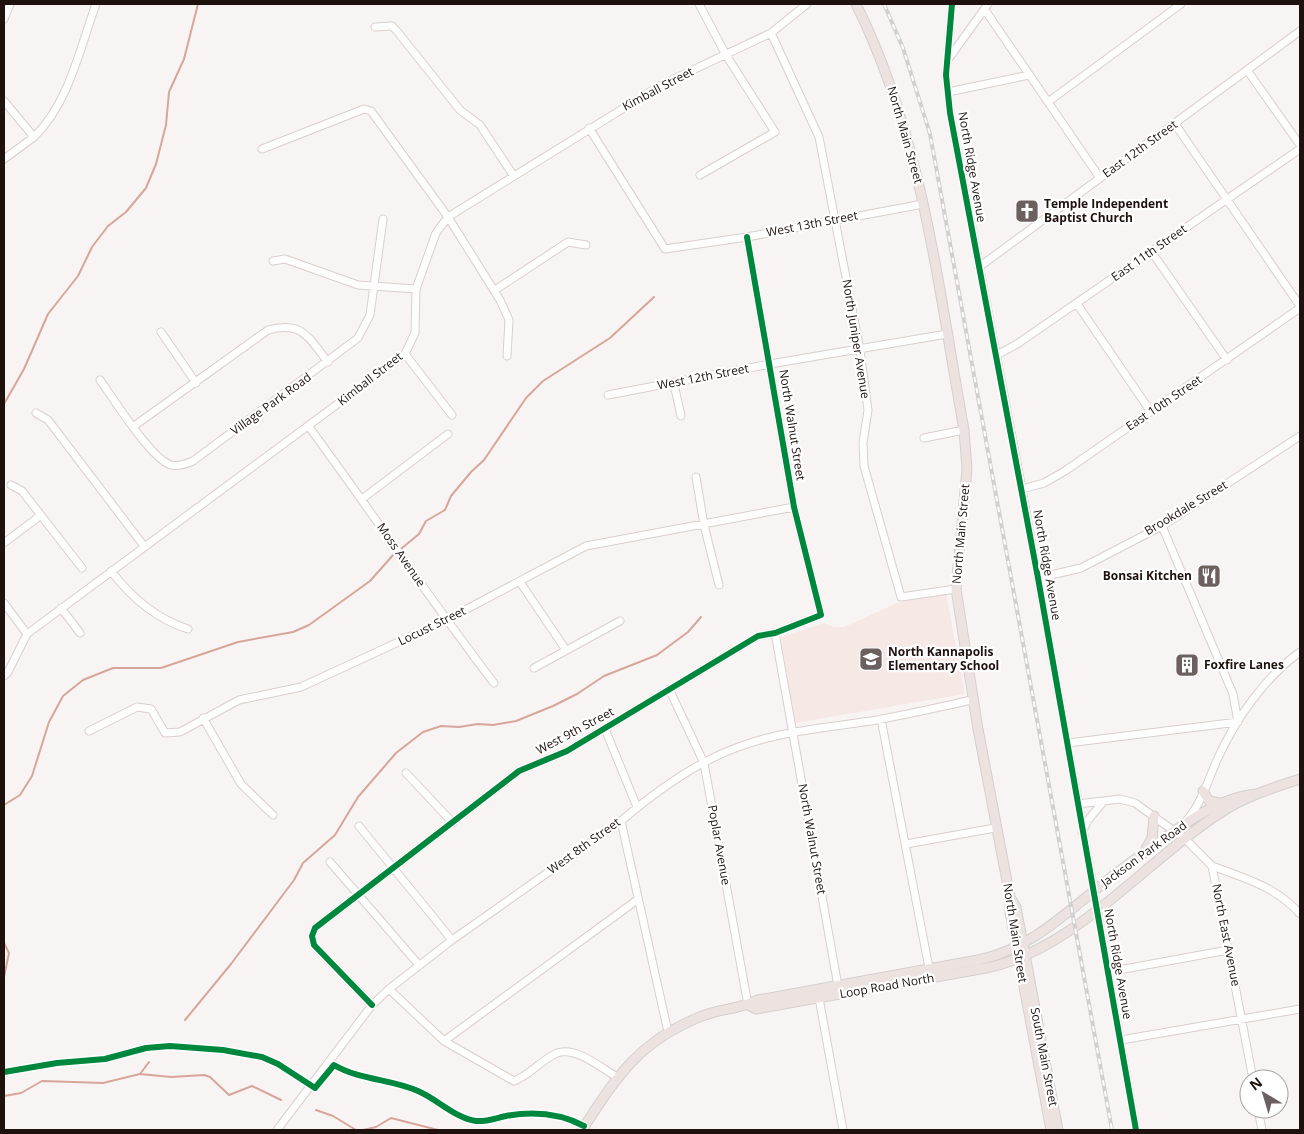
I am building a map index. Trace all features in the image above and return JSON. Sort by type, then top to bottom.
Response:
[{"type":"main road","name":"North Main Street","points":[[856,4],[886,70],[909,142],[923,204],[964,430],[967,469],[956,590],[972,700],[995,828],[1010,897],[1016,907],[1020,946],[1051,1130]]},
{"type":"main road","name":"Jackson Park Road","points":[[1022,957],[1064,933],[1220,813],[1256,794],[1300,779]]},
{"type":"main road","points":[[1203,791],[1209,802],[1215,804],[1223,802]]},
{"type":"main road","name":"Jackson Park Road","points":[[1020,946],[1050,926],[1142,854],[1183,825],[1223,802],[1240,795],[1256,794]]},
{"type":"main road","points":[[1142,854],[1150,844],[1154,816]]},
{"type":"main road","name":"Loop Road North","points":[[748,1005],[756,1009],[819,998],[930,974],[1020,946]]},
{"type":"main road","name":"Loop Road North","points":[[582,1130],[617,1077],[646,1047],[668,1032],[709,1013],[748,1005],[758,1000],[838,986],[991,967],[1022,957]]},
{"type":"main road","name":"South Main Street","points":[[1022,957],[1058,1130]]},
{"type":"street","points":[[4,19],[10,4]]},
{"type":"street","points":[[4,159],[34,137],[49,122],[59,104],[96,4]]},
{"type":"street","points":[[699,4],[726,55],[775,132],[700,175]]},
{"type":"street","name":"Kimball Street","points":[[27,634],[144,546],[309,427],[404,354],[415,333],[416,289],[436,233],[448,216],[661,85],[771,33],[807,4]]},
{"type":"street","name":"North Ridge Avenue","points":[[952,4],[947,62],[948,92],[958,165],[1022,489],[1136,1130]]},
{"type":"street","points":[[1048,102],[1181,4]]},
{"type":"street","points":[[947,62],[986,7],[1029,75],[1100,178]]},
{"type":"street","points":[[375,27],[392,26],[396,30],[460,110],[480,125],[514,175]]},
{"type":"street","name":"East 12th Street","points":[[979,267],[1300,31]]},
{"type":"street","name":"North Juniper Avenue","points":[[771,33],[819,137],[860,350],[868,410],[863,443],[864,466],[901,597],[956,590]]},
{"type":"street","points":[[1247,70],[1300,147]]},
{"type":"street","points":[[948,92],[1029,75]]},
{"type":"street","points":[[4,101],[34,137]]},
{"type":"street","points":[[262,149],[368,109],[448,216],[495,290],[509,320],[506,356]]},
{"type":"street","points":[[1174,124],[1300,306]]},
{"type":"street","name":"West 13th Street","points":[[589,128],[665,249],[747,237],[923,204]]},
{"type":"street","name":"East 11th Street","points":[[997,355],[1076,304],[1300,147]]},
{"type":"street","name":"Village Park Road","points":[[100,380],[150,449],[162,461],[172,465],[183,465],[193,461],[358,338],[370,316],[376,286],[383,219]]},
{"type":"street","name":"North Walnut Street","points":[[747,237],[794,507],[821,615]]},
{"type":"street","points":[[495,290],[568,242],[586,244]]},
{"type":"street","points":[[1151,251],[1227,360]]},
{"type":"street","points":[[272,261],[285,259],[358,285],[416,289]]},
{"type":"street","points":[[1076,304],[1151,412]]},
{"type":"street","name":"East 10th Street","points":[[1022,489],[1044,482],[1065,471],[1227,360],[1300,306]]},
{"type":"street","points":[[134,426],[268,330],[285,325],[306,334],[328,362]]},
{"type":"street","points":[[161,332],[196,382]]},
{"type":"street","name":"West 12th Street","points":[[608,395],[674,384],[770,364],[946,334]]},
{"type":"street","points":[[404,354],[452,415]]},
{"type":"street","points":[[674,384],[681,416]]},
{"type":"street","points":[[36,413],[48,420],[144,546]]},
{"type":"street","name":"Moss Avenue","points":[[309,427],[362,499],[446,620],[494,683]]},
{"type":"street","points":[[924,438],[964,430]]},
{"type":"street","points":[[362,499],[448,434]]},
{"type":"street","name":"Brookdale Street","points":[[1038,578],[1081,568],[1162,526],[1299,440]]},
{"type":"street","points":[[696,477],[704,525],[719,585]]},
{"type":"street","points":[[11,485],[22,491],[82,568]]},
{"type":"street","name":"Locust Street","points":[[89,731],[137,707],[151,709],[165,733],[180,732],[239,700],[301,687],[446,620],[586,546],[794,507]]},
{"type":"street","points":[[4,543],[41,514]]},
{"type":"street","points":[[1162,526],[1233,694],[1238,722]]},
{"type":"street","points":[[111,571],[126,592],[168,623],[188,629]]},
{"type":"street","points":[[520,582],[566,650]]},
{"type":"street","points":[[4,603],[27,634],[8,672],[4,676]]},
{"type":"street","points":[[61,608],[80,634]]},
{"type":"street","name":"West 9th Street","points":[[372,1005],[314,945],[312,936],[315,928],[520,772],[567,751],[670,691],[758,636],[775,633],[821,615]]},
{"type":"street","points":[[534,668],[620,621]]},
{"type":"street","name":"North Walnut Street","points":[[775,633],[838,986]]},
{"type":"street","points":[[1183,825],[1191,815],[1226,741],[1238,722],[1282,665],[1300,652]]},
{"type":"street","name":"Poplar Avenue","points":[[670,691],[704,763],[748,1005]]},
{"type":"street","name":"West 8th Street","points":[[277,1130],[372,1005],[388,989],[452,940],[621,821],[636,807],[704,763],[744,745],[792,733],[881,719],[972,700]]},
{"type":"street","points":[[203,718],[241,784],[273,815]]},
{"type":"street","points":[[881,719],[930,974]]},
{"type":"street","points":[[1068,742],[1238,722]]},
{"type":"street","points":[[605,729],[636,807]]},
{"type":"street","points":[[406,773],[453,823]]},
{"type":"street","name":"North East Avenue","points":[[1078,804],[1128,800],[1135,803],[1185,839],[1212,866],[1250,1069]]},
{"type":"street","points":[[1082,832],[1088,820],[1103,802]]},
{"type":"street","points":[[621,821],[637,900],[668,1032]]},
{"type":"street","points":[[359,826],[452,940]]},
{"type":"street","points":[[906,844],[995,828]]},
{"type":"street","points":[[330,862],[419,965]]},
{"type":"street","points":[[1212,866],[1269,888],[1287,901],[1300,914]]},
{"type":"street","points":[[444,1041],[637,900]]},
{"type":"street","points":[[1108,972],[1228,950]]},
{"type":"street","points":[[388,989],[444,1041],[514,1081],[557,1053],[566,1052],[577,1054],[617,1077]]},
{"type":"street","points":[[819,998],[843,1130]]},
{"type":"street","points":[[1121,1040],[1300,1009]]},
{"type":"shaded area","name":"North Kannapolis Elementary School","points":[[946,593],[965,694],[795,723],[781,637],[824,623],[834,627],[844,627],[899,602]]},
{"type":"waterway","points":[[4,404],[24,369],[48,314],[78,276],[92,247],[108,226],[126,212],[146,188],[156,164],[166,125],[169,92],[184,59],[198,4]]},
{"type":"waterway","points":[[402,548],[419,534],[426,521],[445,510],[451,496],[484,460],[526,398],[543,381],[610,338],[654,297]]},
{"type":"waterway","points":[[4,805],[20,795],[32,776],[49,722],[63,696],[83,680],[113,668],[161,668],[238,642],[293,632],[309,625],[370,581],[394,554]]},
{"type":"waterway","points":[[185,1020],[231,964],[294,880],[303,863],[335,835],[358,797],[396,753],[423,732],[441,726],[493,725],[516,721],[553,706],[577,694],[604,676],[657,655],[688,632],[701,617]]},
{"type":"waterway","points":[[4,943],[9,953],[4,977]]},
{"type":"waterway","points":[[140,1074],[149,1062]]},
{"type":"waterway","points":[[4,1096],[21,1093],[42,1081],[103,1083],[140,1074],[171,1077],[204,1075],[210,1077],[229,1095],[252,1086],[281,1100]]},
{"type":"waterway","points":[[316,1110],[333,1116],[356,1130]]},
{"type":"waterway","points":[[363,1130],[376,1127],[391,1118],[438,1130]]},
{"type":"waterway","points":[[491,1130],[503,1130]]},
{"type":"railway","points":[[884,4],[903,48],[930,134],[1112,1130]]},
{"type":"cycle path","points":[[952,4],[946,75],[950,113],[1038,578],[1136,1130]]},
{"type":"cycle path","points":[[372,1005],[314,945],[312,936],[315,928],[519,771],[567,751],[758,636],[775,633],[821,615],[794,507],[747,237]]},
{"type":"cycle path","points":[[4,1072],[57,1063],[105,1059],[146,1048],[170,1046],[223,1050],[262,1057],[278,1064],[315,1088],[334,1065],[364,1077],[408,1087],[453,1112],[476,1121],[516,1114],[546,1114],[565,1118],[584,1126]]},
{"type":"place","name":"Temple Independent Baptist Church","points":[[1027,211]]},
{"type":"place","name":"Bonsai Kitchen","points":[[1209,576]]},
{"type":"place","name":"North Kannapolis Elementary School","points":[[871,659]]},
{"type":"place","name":"Foxfire Lanes","points":[[1187,665]]}]
